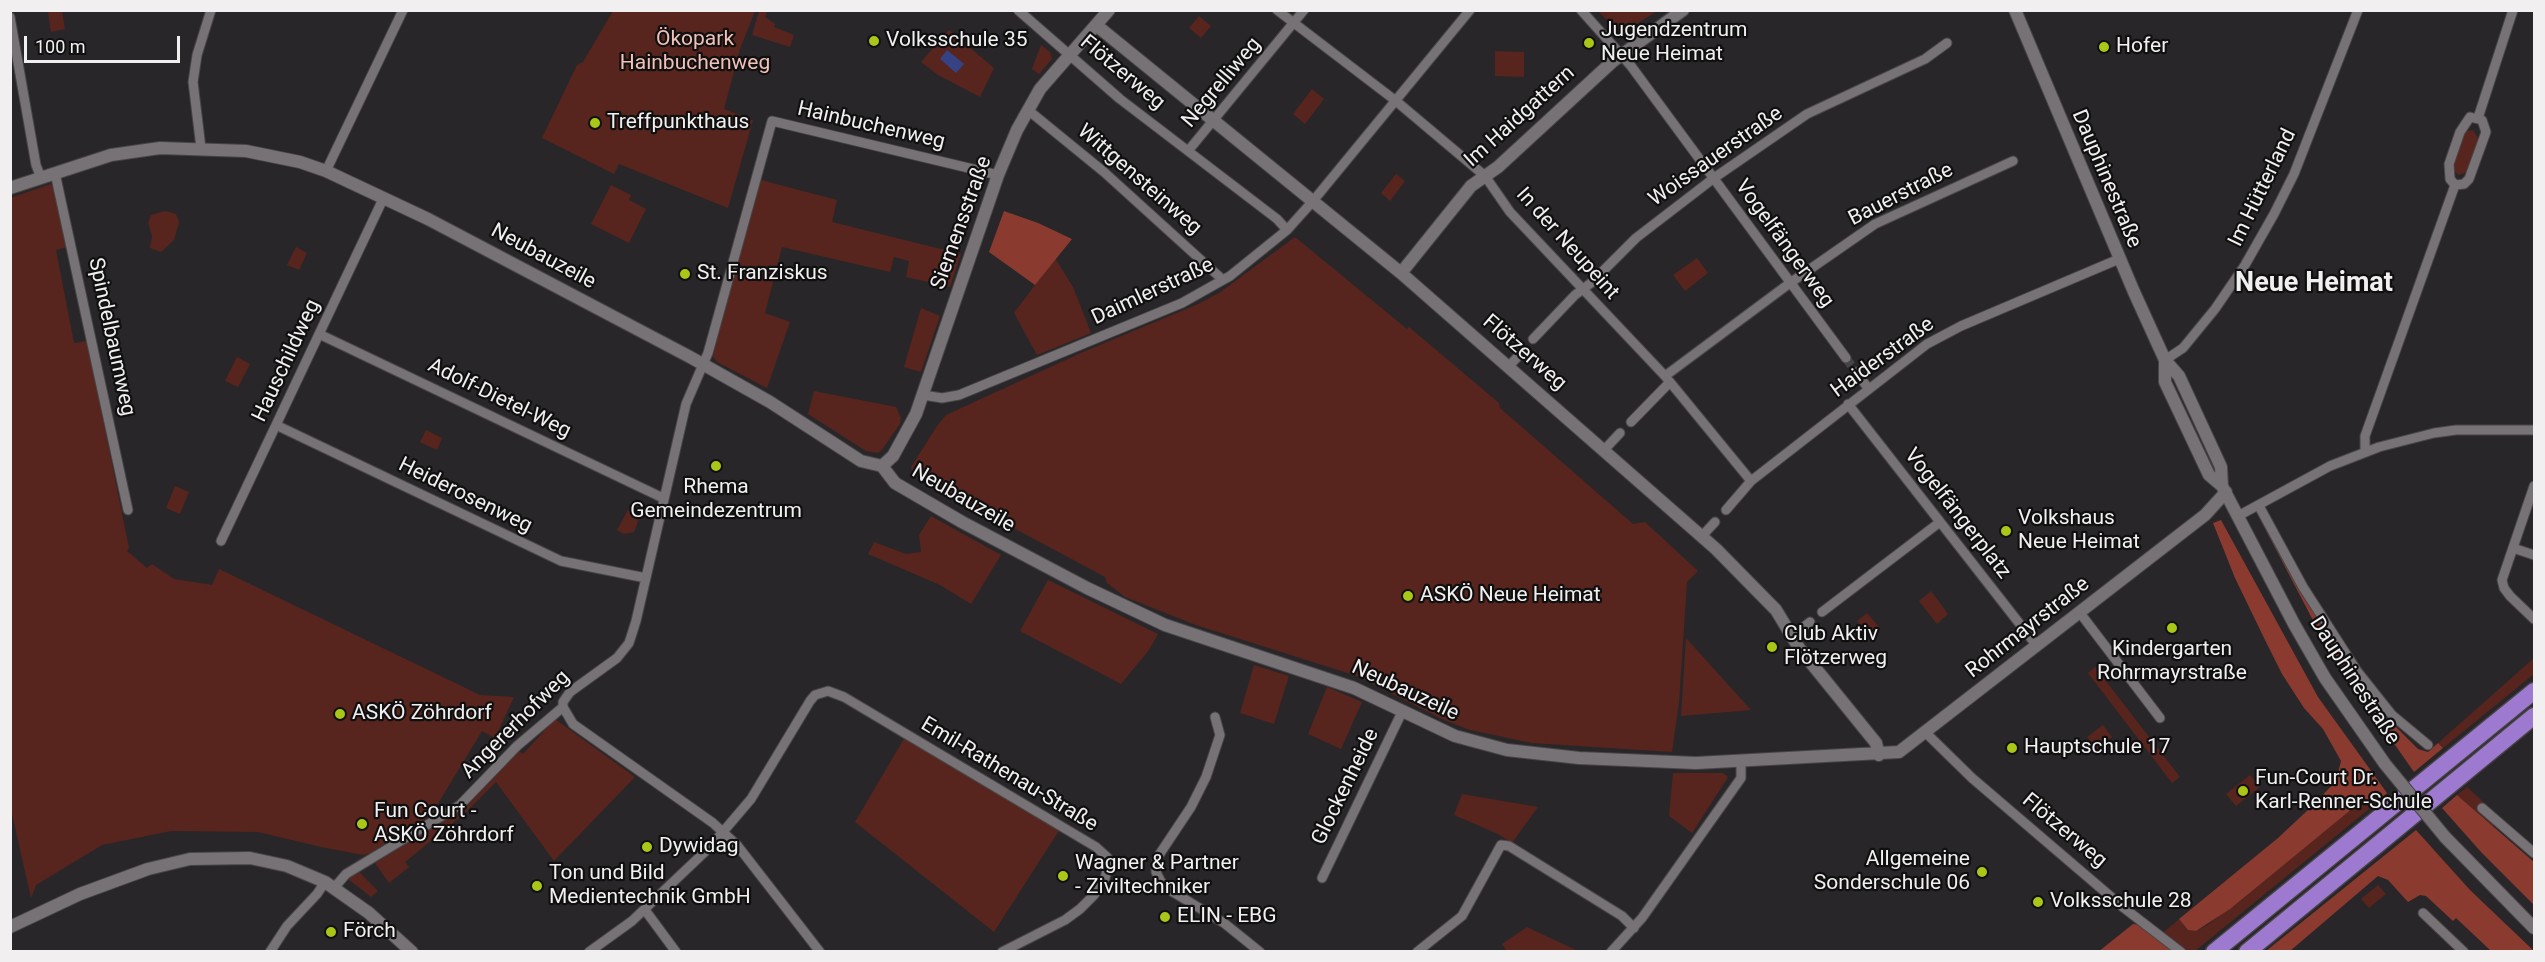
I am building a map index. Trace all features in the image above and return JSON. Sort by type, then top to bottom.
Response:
[{"type":"highway","points":[[2214,951],[2535,691]]},
{"type":"highway","points":[[2247,951],[2535,716]]},
{"type":"street","points":[[201,148],[193,82],[197,55],[211,10]]},
{"type":"street","points":[[326,171],[404,10]]},
{"type":"street","name":"Flötzerweg","points":[[1018,10],[1120,99],[1277,219],[1287,230]]},
{"type":"street","name":"Siemensstraße","points":[[882,466],[895,453],[923,395],[998,176],[1028,110],[1040,89],[1109,10]]},
{"type":"street","name":"In der Neupeint","points":[[1277,10],[1396,101],[1485,176],[1509,212],[1668,379],[1751,481]]},
{"type":"street","name":"Negrelliweg","points":[[1188,150],[1304,10]]},
{"type":"street","name":"Daimlerstraße","points":[[923,395],[942,398],[959,396],[1182,303],[1223,280],[1287,230],[1470,10]]},
{"type":"street","name":"Vogelfängerweg","points":[[1581,10],[1621,55],[1846,358]]},
{"type":"street","name":"Im Haidgattern","points":[[1401,273],[1471,186],[1621,55],[1683,10]]},
{"type":"street","name":"Dauphinestraße","points":[[2015,10],[2119,259],[2165,360],[2179,376],[2221,467],[2224,489],[2325,678],[2385,764],[2445,837],[2535,928]]},
{"type":"street","name":"Im Hütterland","points":[[2165,360],[2183,348],[2215,309],[2274,214],[2294,174],[2358,10]]},
{"type":"street","points":[[2478,118],[2513,10]]},
{"type":"street","points":[[10,17],[36,165],[41,178]]},
{"type":"street","name":"Flötzerweg","points":[[1096,25],[1401,273],[1510,365],[1702,536],[1776,610],[1792,636],[1876,743],[1879,755]]},
{"type":"street","name":"Woissauerstraße","points":[[1533,339],[1646,229],[1714,178],[1807,114],[1925,59],[1947,43]]},
{"type":"street","name":"Wittgensteinweg","points":[[1028,110],[1106,174],[1223,280]]},
{"type":"street","points":[[2455,185],[2466,183],[2473,172],[2486,132],[2485,125],[2478,118]]},
{"type":"street","points":[[2455,185],[2448,172],[2453,154],[2467,119],[2478,118]]},
{"type":"street","name":"Hainbuchenweg","points":[[703,364],[772,122],[998,176]]},
{"type":"street","name":"Neubauzeile","points":[[10,188],[88,161],[136,150],[201,148],[274,157],[326,171],[384,197],[703,364],[770,402],[861,461],[882,466],[896,483],[962,522],[1131,610],[1215,643],[1354,687],[1455,736],[1507,750],[1602,759],[1696,763],[1879,755],[1899,752],[1907,748]]},
{"type":"street","name":"Bauerstraße","points":[[1631,422],[1668,379],[1790,282],[1875,224],[2013,160]]},
{"type":"street","name":"Spindelbaumweg","points":[[55,173],[128,510]]},
{"type":"street","points":[[2365,452],[2365,436],[2455,185]]},
{"type":"street","name":"Hauschildweg","points":[[221,541],[384,197]]},
{"type":"street","name":"Haiderstraße","points":[[1726,510],[1751,481],[1911,355],[1950,331],[2119,259]]},
{"type":"street","name":"Adolf-Dietel-Weg","points":[[320,334],[663,498]]},
{"type":"street","points":[[1510,365],[1523,351]]},
{"type":"street","name":"Angererhofweg","points":[[270,951],[287,926],[317,894],[346,873],[460,805],[552,713],[563,707],[563,702],[570,692],[617,658],[629,643],[686,404],[703,364]]},
{"type":"street","points":[[1856,372],[1868,388]]},
{"type":"street","name":"Vogelfängerplatz","points":[[1848,404],[2037,646]]},
{"type":"street","name":"Heiderosenweg","points":[[276,425],[561,561],[646,578]]},
{"type":"street","points":[[2238,516],[2320,471],[2365,452],[2434,433],[2480,429],[2535,430]]},
{"type":"street","points":[[1605,449],[1620,433]]},
{"type":"street","points":[[2535,486],[2502,580],[2504,588],[2535,619]]},
{"type":"street","name":"Rohrmayrstraße","points":[[1907,748],[2205,515],[2224,489]]},
{"type":"street","name":"Dauphinestraße","points":[[2259,506],[2303,587],[2357,670],[2392,714],[2428,745]]},
{"type":"street","points":[[1702,536],[1715,522]]},
{"type":"street","points":[[1822,612],[1940,522]]},
{"type":"street","points":[[2513,548],[2535,555]]},
{"type":"street","points":[[2079,613],[2160,718]]},
{"type":"street","points":[[1792,636],[1810,622]]},
{"type":"street","name":"Emil-Rathenau-Straße","points":[[723,832],[765,779],[810,701],[821,692],[844,697],[1096,847],[1107,857],[1109,863],[1105,878],[1094,895],[1080,909],[1065,920],[1002,951]]},
{"type":"street","points":[[563,707],[573,724],[723,832],[762,874],[820,951]]},
{"type":"street","name":"Glockenheide","points":[[1322,878],[1402,712]]},
{"type":"street","points":[[1215,717],[1220,735],[1206,777],[1191,807],[1157,858],[1156,872],[1161,882],[1173,892],[1228,926],[1260,951]]},
{"type":"street","name":"Flötzerweg","points":[[1926,733],[1981,786],[2124,908],[2181,951]]},
{"type":"street","points":[[1611,951],[1634,928],[1741,778],[1741,761]]},
{"type":"street","points":[[2482,808],[2535,853]]},
{"type":"street","points":[[589,951],[645,910],[723,832]]},
{"type":"street","points":[[1417,951],[1462,916],[1501,845],[1509,846],[1622,916],[1634,928]]},
{"type":"street","points":[[10,927],[108,883],[148,869],[190,859],[231,857],[268,861],[329,885],[369,913],[412,951]]},
{"type":"street","points":[[645,910],[676,951]]},
{"type":"street","points":[[2423,913],[2464,951]]},
{"type":"green space","points":[[62,11],[65,29],[51,32],[48,12]]},
{"type":"green space","name":"Ökopark Hainbuchenweg","points":[[613,11],[755,11],[740,49],[724,109],[753,120],[728,208],[619,164],[614,174],[542,138],[577,65],[583,62]]},
{"type":"green space","points":[[759,11],[767,11],[765,17],[775,24],[774,27],[794,35],[790,47],[752,35]]},
{"type":"green space","points":[[1598,11],[1657,11],[1621,34]]},
{"type":"green space","points":[[1199,16],[1211,26],[1201,38],[1189,28]]},
{"type":"green space","points":[[949,30],[994,68],[980,97],[938,75],[921,62]]},
{"type":"green space","points":[[1041,45],[1050,52],[1052,59],[1039,74],[1032,69]]},
{"type":"green space","points":[[1495,51],[1524,52],[1524,77],[1495,76]]},
{"type":"green space","points":[[1312,89],[1324,99],[1305,124],[1293,114]]},
{"type":"green space","points":[[2473,130],[2479,140],[2469,171],[2459,175],[2454,171],[2453,165],[2465,131]]},
{"type":"green space","points":[[1396,174],[1405,181],[1390,201],[1381,193]]},
{"type":"green space","points":[[761,180],[837,200],[832,222],[961,254],[950,287],[906,277],[909,261],[894,257],[890,272],[782,247],[765,313],[790,322],[767,388],[717,362],[713,357],[715,346]]},
{"type":"green space","points":[[51,184],[55,189],[67,247],[56,250],[74,343],[87,341],[129,548],[127,551],[147,568],[152,564],[174,579],[212,585],[219,569],[480,695],[514,697],[495,738],[482,731],[431,815],[370,853],[363,855],[258,832],[171,831],[102,845],[36,885],[31,898],[10,805],[10,198]]},
{"type":"green space","points":[[611,185],[631,195],[629,200],[646,209],[629,243],[591,224]]},
{"type":"green space","points":[[165,211],[176,214],[179,222],[174,240],[161,252],[150,248],[152,236],[148,223],[151,215]]},
{"type":"green space","points":[[1295,237],[1407,329],[1409,327],[1499,403],[1500,408],[1633,524],[1645,522],[1698,571],[1687,582],[1679,702],[1672,752],[1532,743],[1470,730],[1444,720],[1357,676],[1196,625],[1125,597],[1107,583],[1105,577],[913,474],[911,467],[946,415],[1083,352],[1196,305],[1219,293]]},
{"type":"green space","points":[[296,247],[307,253],[299,270],[287,265]]},
{"type":"green space","points":[[1055,258],[1073,287],[1091,333],[1037,355],[1014,313]]},
{"type":"green space","points":[[1697,258],[1708,273],[1685,291],[1673,275]]},
{"type":"green space","points":[[921,308],[940,316],[921,372],[904,367]]},
{"type":"green space","points":[[237,357],[250,364],[238,387],[225,381]]},
{"type":"green space","points":[[814,391],[896,407],[901,418],[900,424],[881,451],[878,453],[866,451],[808,414]]},
{"type":"green space","points":[[426,430],[442,438],[437,450],[420,442]]},
{"type":"green space","points":[[175,486],[189,492],[180,514],[166,508]]},
{"type":"green space","points":[[628,510],[640,516],[634,532],[624,534],[617,530]]},
{"type":"green space","points":[[931,516],[1001,555],[971,604],[940,585],[868,554],[874,542],[906,554],[921,552],[919,535]]},
{"type":"green space","points":[[1048,580],[1158,634],[1149,650],[1121,684],[1020,631]]},
{"type":"green space","points":[[1931,591],[1948,614],[1937,624],[1919,601]]},
{"type":"green space","points":[[1867,613],[1880,628],[1870,637],[1857,621]]},
{"type":"green space","points":[[1686,638],[1751,710],[1681,716]]},
{"type":"green space","points":[[2534,658],[2534,674],[2443,748],[2438,743]]},
{"type":"green space","points":[[1254,665],[1289,676],[1274,724],[1240,713]]},
{"type":"green space","points":[[2095,667],[2180,777],[2172,783],[2088,673]]},
{"type":"green space","points":[[1327,687],[1362,702],[1341,749],[1308,734]]},
{"type":"green space","points":[[555,719],[635,777],[554,861],[496,782],[464,814],[405,862],[409,867],[389,883],[375,863],[467,806],[519,751],[523,754]]},
{"type":"green space","points":[[2103,725],[2112,737],[2097,749],[2087,737]]},
{"type":"green space","points":[[905,737],[1060,829],[994,932],[855,822]]},
{"type":"green space","points":[[1673,773],[1723,773],[1728,777],[1692,833],[1669,816]]},
{"type":"green space","name":"Fun-Court Dr. Karl-Renner-Schule","points":[[2250,775],[2260,787],[2236,806],[2226,794]]},
{"type":"green space","points":[[2467,787],[2501,818],[2493,826],[2457,795]]},
{"type":"green space","points":[[1462,794],[1538,807],[1512,843],[1498,834],[1454,815]]},
{"type":"green space","points":[[2364,799],[2380,800],[2195,951],[2185,951],[2164,932],[2179,919],[2188,930],[2196,931],[2209,924]]},
{"type":"green space","points":[[358,871],[378,891],[371,897],[348,879]]},
{"type":"green space","points":[[2378,885],[2386,894],[2369,908],[2361,899]]},
{"type":"green space","points":[[1527,927],[1578,951],[1507,951],[1502,944]]},
{"type":"shaded area","points":[[1004,211],[1038,223],[1072,239],[1035,285],[989,252]]},
{"type":"shaded area","points":[[2259,517],[2326,632],[2384,715],[2418,749],[2428,752],[2438,743],[2443,748],[2414,772],[2329,651]]},
{"type":"shaded area","points":[[2221,520],[2318,697],[2387,793],[2380,800],[2364,799],[2230,909],[2196,931],[2188,930],[2179,919],[2278,838],[2311,807],[2336,781],[2341,761],[2323,729],[2304,708],[2282,674],[2264,638],[2235,578],[2213,523]]},
{"type":"shaded area","points":[[2457,795],[2534,862],[2534,905],[2481,852],[2442,808]]},
{"type":"shaded area","points":[[2416,830],[2470,890],[2534,951],[2491,951],[2456,918],[2453,921],[2426,896],[2420,895],[2408,902],[2388,880],[2378,876],[2290,951],[2266,951]]},
{"type":"shaded area","points":[[2133,924],[2142,925],[2174,952],[2098,952]]},
{"type":"water","points":[[947,50],[964,64],[956,73],[940,59]]},
{"type":"tunnel","points":[[1846,358],[1856,372]]},
{"type":"place","name":"Volksschule 35","points":[[874,41]]},
{"type":"place","name":"Jugendzentrum Neue Heimat","points":[[1589,43]]},
{"type":"place","name":"Hofer","points":[[2104,47]]},
{"type":"place","name":"Treffpunkthaus","points":[[595,123]]},
{"type":"place","name":"St. Franziskus","points":[[685,274]]},
{"type":"place","name":"Rhema Gemeindezentrum","points":[[716,466]]},
{"type":"place","name":"Volkshaus Neue Heimat","points":[[2006,531]]},
{"type":"place","name":"ASKÖ Neue Heimat","points":[[1408,596]]},
{"type":"place","name":"Kindergarten Rohrmayrstraße","points":[[2172,628]]},
{"type":"place","name":"Club Aktiv Flötzerweg","points":[[1772,647]]},
{"type":"place","name":"ASKÖ Zöhrdorf","points":[[340,714]]},
{"type":"place","name":"Hauptschule 17","points":[[2012,748]]},
{"type":"place","name":"Fun-Court Dr. Karl-Renner-Schule","points":[[2243,791]]},
{"type":"place","name":"Fun Court - ASKÖ Zöhrdorf","points":[[362,824]]},
{"type":"place","name":"Dywidag","points":[[647,847]]},
{"type":"place","name":"Allgemeine Sonderschule 06","points":[[1982,872]]},
{"type":"place","name":"Wagner & Partner - Ziviltechniker","points":[[1063,876]]},
{"type":"place","name":"Ton und Bild Medientechnik GmbH","points":[[537,886]]},
{"type":"place","name":"Volksschule 28","points":[[2038,902]]},
{"type":"place","name":"ELIN - EBG","points":[[1165,917]]},
{"type":"place","name":"Förch","points":[[331,932]]},
{"type":"district","name":"Neue Heimat","points":[[2314,284]]}]
